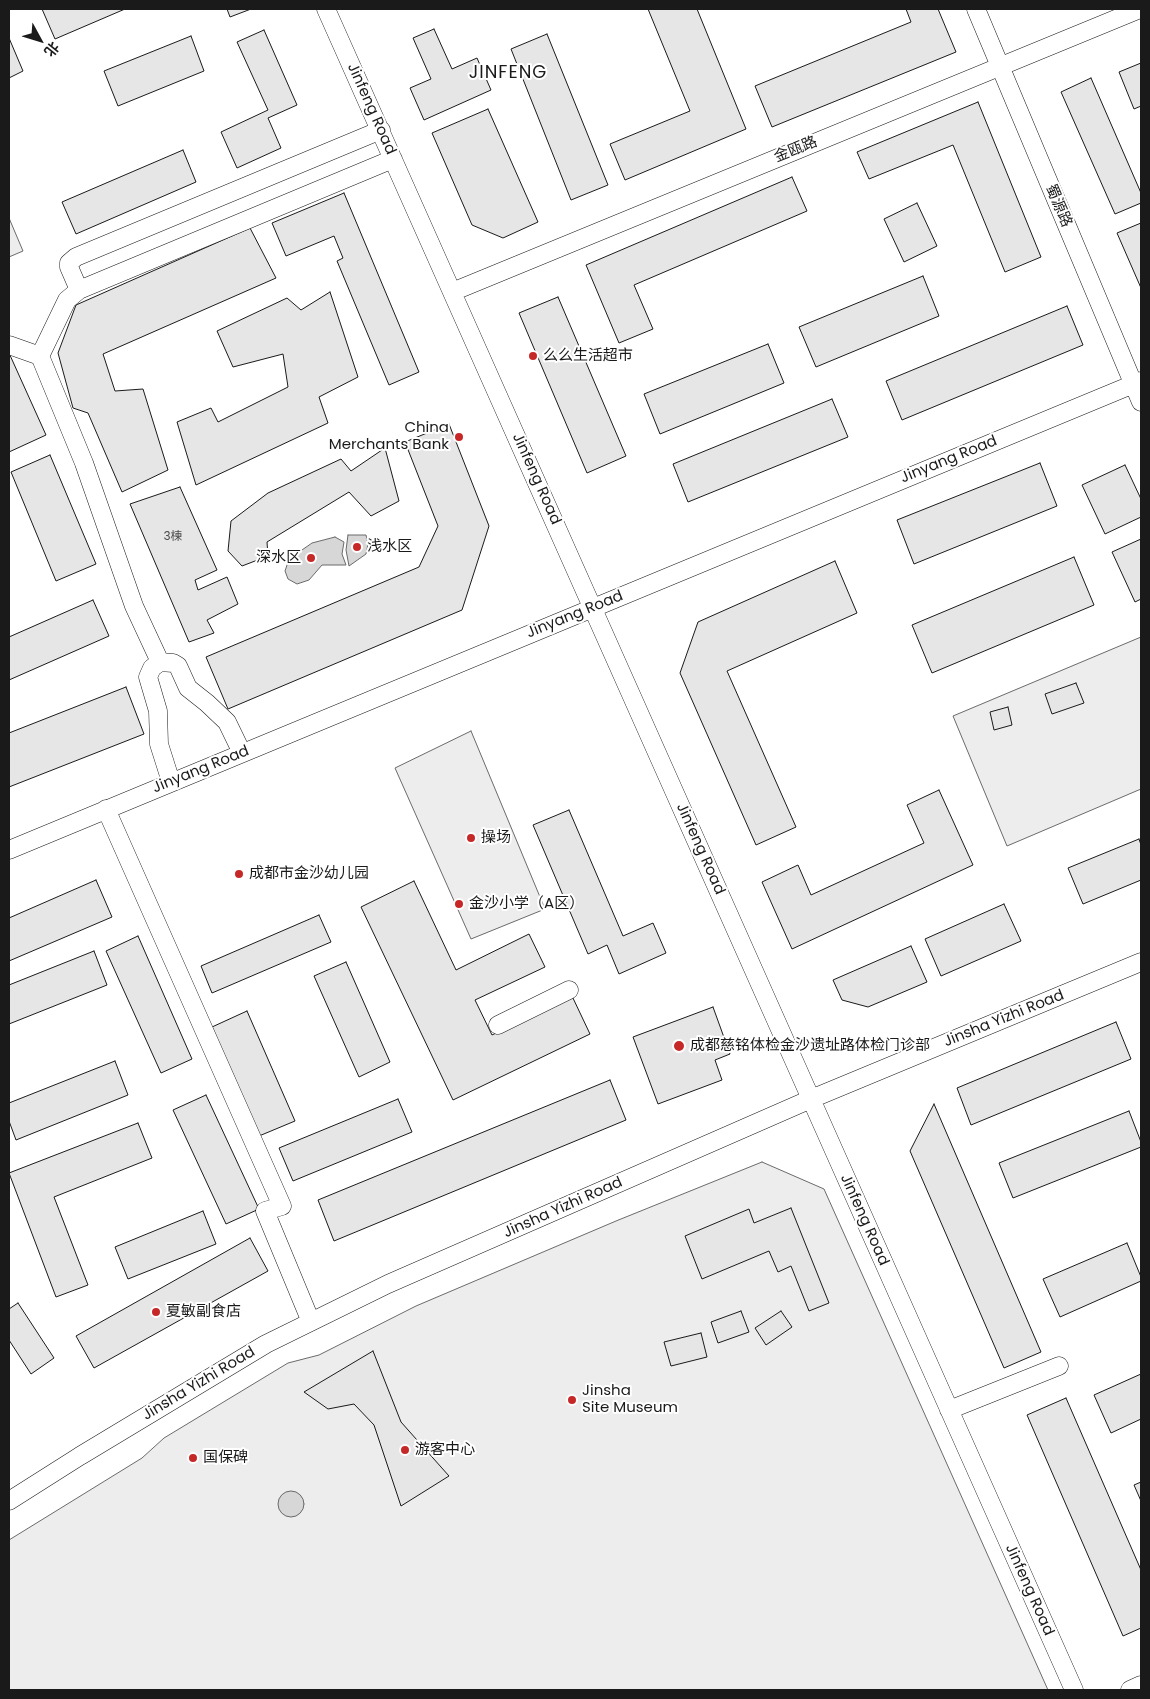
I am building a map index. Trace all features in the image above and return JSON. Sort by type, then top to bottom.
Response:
[{"type":"street","name":"Jinfeng Road","points":[[326,9],[1074,1690]]},
{"type":"street","name":"蜀源路","points":[[976,9],[1137,383],[1141,402]]},
{"type":"street","name":"金瓯路","points":[[452,292],[1140,9]]},
{"type":"street","points":[[79,290],[69,267],[72,259],[380,130]]},
{"type":"street","points":[[160,662],[134,606],[84,463],[40,356],[67,300],[79,290],[393,159]]},
{"type":"street","points":[[9,345],[40,356]]},
{"type":"street","name":"Jinyang Road","points":[[9,850],[1137,383]]},
{"type":"street","points":[[171,782],[159,744],[158,710],[148,678],[152,668],[160,662],[173,662],[178,666],[188,688],[226,722],[242,753]]},
{"type":"street","points":[[106,809],[282,1206],[265,1211],[311,1322]]},
{"type":"street","name":"Jinsha Yizhi Road","points":[[9,1501],[251,1353],[388,1284],[811,1098],[1141,962]]},
{"type":"street","points":[[498,1025],[569,990]]},
{"type":"street","points":[[949,1410],[1059,1366]]},
{"type":"street","points":[[1130,1690],[1141,1685]]},
{"type":"shaded area","points":[[9,218],[23,251],[9,257]]},
{"type":"shaded area","points":[[348,535],[366,535],[368,544],[366,554],[349,566],[346,550]]},
{"type":"shaded area","points":[[335,537],[344,542],[342,554],[346,565],[322,565],[309,580],[297,584],[288,579],[285,571],[289,559],[312,543]]},
{"type":"shaded area","points":[[1141,637],[1141,789],[1007,846],[953,716]]},
{"type":"shaded area","name":"操场","points":[[471,731],[545,909],[471,939],[395,768]]},
{"type":"shaded area","name":"Jinsha Site Museum","points":[[762,1162],[824,1189],[1048,1690],[9,1690],[9,1540],[142,1458],[164,1438],[288,1363],[319,1355],[416,1306],[616,1221]]},
{"type":"shaded area","points":[[291,1491],[300,1495],[304,1504],[300,1513],[291,1517],[282,1513],[278,1504],[282,1495]]},
{"type":"building","points":[[42,9],[125,9],[55,39]]},
{"type":"building","points":[[227,9],[251,9],[230,17]]},
{"type":"building","points":[[648,9],[697,9],[746,129],[625,180],[610,144],[690,111]]},
{"type":"building","points":[[906,9],[938,9],[956,52],[772,127],[755,86],[911,22]]},
{"type":"building","points":[[434,29],[452,69],[477,58],[491,90],[424,120],[410,88],[431,79],[413,38]]},
{"type":"building","points":[[264,30],[297,105],[268,118],[281,148],[237,168],[221,132],[268,110],[237,42]]},
{"type":"building","points":[[547,34],[608,185],[571,200],[511,49]]},
{"type":"building","points":[[191,36],[204,71],[118,106],[104,71]]},
{"type":"building","points":[[9,38],[23,71],[9,78]]},
{"type":"building","points":[[1141,63],[1141,106],[1134,109],[1119,72]]},
{"type":"building","points":[[1091,78],[1141,193],[1141,203],[1115,214],[1061,92]]},
{"type":"building","points":[[978,102],[1041,257],[1005,272],[953,145],[869,179],[857,152]]},
{"type":"building","points":[[488,109],[538,222],[503,238],[472,225],[432,133]]},
{"type":"building","points":[[183,150],[196,182],[76,234],[62,202]]},
{"type":"building","points":[[792,177],[807,211],[634,285],[653,329],[619,343],[586,265]]},
{"type":"building","points":[[344,193],[419,372],[389,385],[337,261],[343,258],[334,236],[286,256],[272,223]]},
{"type":"building","points":[[917,203],[937,246],[904,262],[884,219]]},
{"type":"building","points":[[1141,223],[1141,288],[1117,233]]},
{"type":"building","points":[[250,228],[276,278],[103,354],[115,391],[143,389],[168,470],[122,492],[88,413],[73,408],[58,353],[76,305]]},
{"type":"building","points":[[923,276],[939,316],[816,367],[799,327]]},
{"type":"building","points":[[330,292],[358,377],[319,397],[328,423],[196,485],[177,422],[211,408],[218,422],[288,387],[283,354],[233,367],[217,331],[287,298],[301,310]]},
{"type":"building","points":[[558,297],[626,456],[587,473],[519,313]]},
{"type":"building","points":[[1067,306],[1083,345],[902,420],[886,381]]},
{"type":"building","points":[[768,344],[784,383],[660,434],[644,394]]},
{"type":"building","points":[[9,353],[46,435],[9,452]]},
{"type":"building","points":[[832,399],[848,437],[688,502],[673,464]]},
{"type":"building","points":[[449,424],[489,526],[462,610],[228,709],[206,657],[419,567],[438,526],[405,442]]},
{"type":"building","points":[[385,448],[399,501],[371,516],[349,492],[267,542],[268,556],[242,566],[228,551],[231,521],[268,493],[341,459],[351,471]]},
{"type":"building","points":[[50,455],[96,564],[56,581],[11,472]]},
{"type":"building","points":[[1040,463],[1057,506],[914,564],[897,520]]},
{"type":"building","points":[[1125,465],[1141,499],[1141,517],[1105,534],[1082,485]]},
{"type":"building","points":[[180,487],[217,570],[195,580],[198,590],[227,577],[238,604],[207,620],[214,633],[189,642],[130,504]]},
{"type":"building","points":[[1141,539],[1141,599],[1135,602],[1112,552]]},
{"type":"building","points":[[1074,557],[1094,605],[932,673],[912,625]]},
{"type":"building","points":[[835,561],[857,613],[727,671],[796,827],[756,845],[680,673],[698,622]]},
{"type":"building","points":[[93,600],[109,636],[9,680],[9,637]]},
{"type":"building","points":[[1076,683],[1084,703],[1052,714],[1045,694]]},
{"type":"building","points":[[126,687],[144,734],[9,787],[9,733]]},
{"type":"building","points":[[1008,707],[1012,725],[994,730],[990,712]]},
{"type":"building","points":[[939,790],[973,865],[792,949],[762,882],[798,865],[811,895],[924,843],[907,805]]},
{"type":"building","points":[[569,810],[623,936],[653,923],[666,953],[619,974],[607,945],[588,954],[533,825]]},
{"type":"building","points":[[1139,839],[1141,845],[1141,880],[1083,904],[1068,868]]},
{"type":"building","points":[[96,880],[112,917],[9,961],[9,918]]},
{"type":"building","points":[[414,881],[456,970],[529,934],[545,967],[475,1000],[492,1035],[572,996],[590,1034],[453,1100],[361,907]]},
{"type":"building","points":[[1004,904],[1021,941],[941,976],[925,939]]},
{"type":"building","points":[[319,915],[331,942],[212,993],[201,966]]},
{"type":"building","points":[[138,936],[192,1059],[161,1073],[106,951]]},
{"type":"building","points":[[911,946],[927,982],[868,1007],[842,1000],[833,980]]},
{"type":"building","points":[[94,951],[107,985],[9,1024],[9,985]]},
{"type":"building","points":[[346,962],[390,1062],[359,1077],[314,976]]},
{"type":"building","points":[[713,1007],[730,1054],[715,1060],[722,1080],[658,1104],[633,1037]]},
{"type":"building","points":[[247,1011],[295,1121],[259,1136],[212,1027]]},
{"type":"building","points":[[1116,1022],[1131,1059],[971,1125],[957,1088]]},
{"type":"building","points":[[115,1061],[128,1095],[16,1140],[9,1121],[9,1103]]},
{"type":"building","points":[[610,1080],[626,1120],[334,1241],[318,1200]]},
{"type":"building","points":[[206,1095],[259,1209],[226,1224],[173,1110]]},
{"type":"building","points":[[398,1099],[412,1132],[293,1181],[279,1148]]},
{"type":"building","points":[[934,1104],[1041,1352],[1004,1368],[910,1151]]},
{"type":"building","points":[[1129,1111],[1141,1142],[1141,1147],[1013,1198],[999,1163]]},
{"type":"building","points":[[138,1123],[152,1158],[54,1197],[88,1285],[56,1297],[9,1173]]},
{"type":"building","points":[[791,1208],[829,1303],[809,1311],[791,1266],[778,1272],[769,1251],[702,1279],[685,1236],[749,1209],[754,1223]]},
{"type":"building","points":[[203,1211],[216,1244],[128,1279],[115,1247]]},
{"type":"building","points":[[250,1238],[268,1271],[94,1368],[76,1336]]},
{"type":"building","points":[[1127,1243],[1141,1281],[1060,1317],[1043,1279]]},
{"type":"building","points":[[18,1303],[54,1358],[31,1374],[9,1340],[9,1309]]},
{"type":"building","points":[[741,1311],[749,1332],[718,1343],[711,1322]]},
{"type":"building","points":[[781,1311],[792,1327],[766,1345],[755,1328]]},
{"type":"building","points":[[701,1333],[707,1357],[671,1366],[664,1342]]},
{"type":"building","name":"游客中心","points":[[373,1351],[401,1422],[449,1476],[401,1506],[374,1425],[354,1404],[328,1409],[304,1392]]},
{"type":"building","points":[[1141,1374],[1141,1419],[1111,1433],[1094,1395]]},
{"type":"building","points":[[1066,1398],[1141,1570],[1141,1628],[1123,1636],[1027,1415]]},
{"type":"building","points":[[1141,1482],[1141,1501],[1134,1485]]},
{"type":"place","name":"么么生活超市","points":[[533,356]]},
{"type":"place","name":"China Merchants Bank","points":[[459,437]]},
{"type":"place","name":"浅水区","points":[[357,547]]},
{"type":"place","name":"深水区","points":[[311,558]]},
{"type":"place","name":"操场","points":[[471,838]]},
{"type":"place","name":"成都市金沙幼儿园","points":[[239,874]]},
{"type":"place","name":"金沙小学（A区）","points":[[459,904]]},
{"type":"place","name":"成都慈铭体检金沙遗址路体检门诊部","points":[[679,1046]]},
{"type":"place","name":"夏敏副食店","points":[[156,1312]]},
{"type":"place","name":"Jinsha Site Museum","points":[[572,1400]]},
{"type":"place","name":"游客中心","points":[[405,1450]]},
{"type":"place","name":"国保碑","points":[[193,1458]]},
{"type":"district","name":"JINFENG","points":[[508,73]]}]
